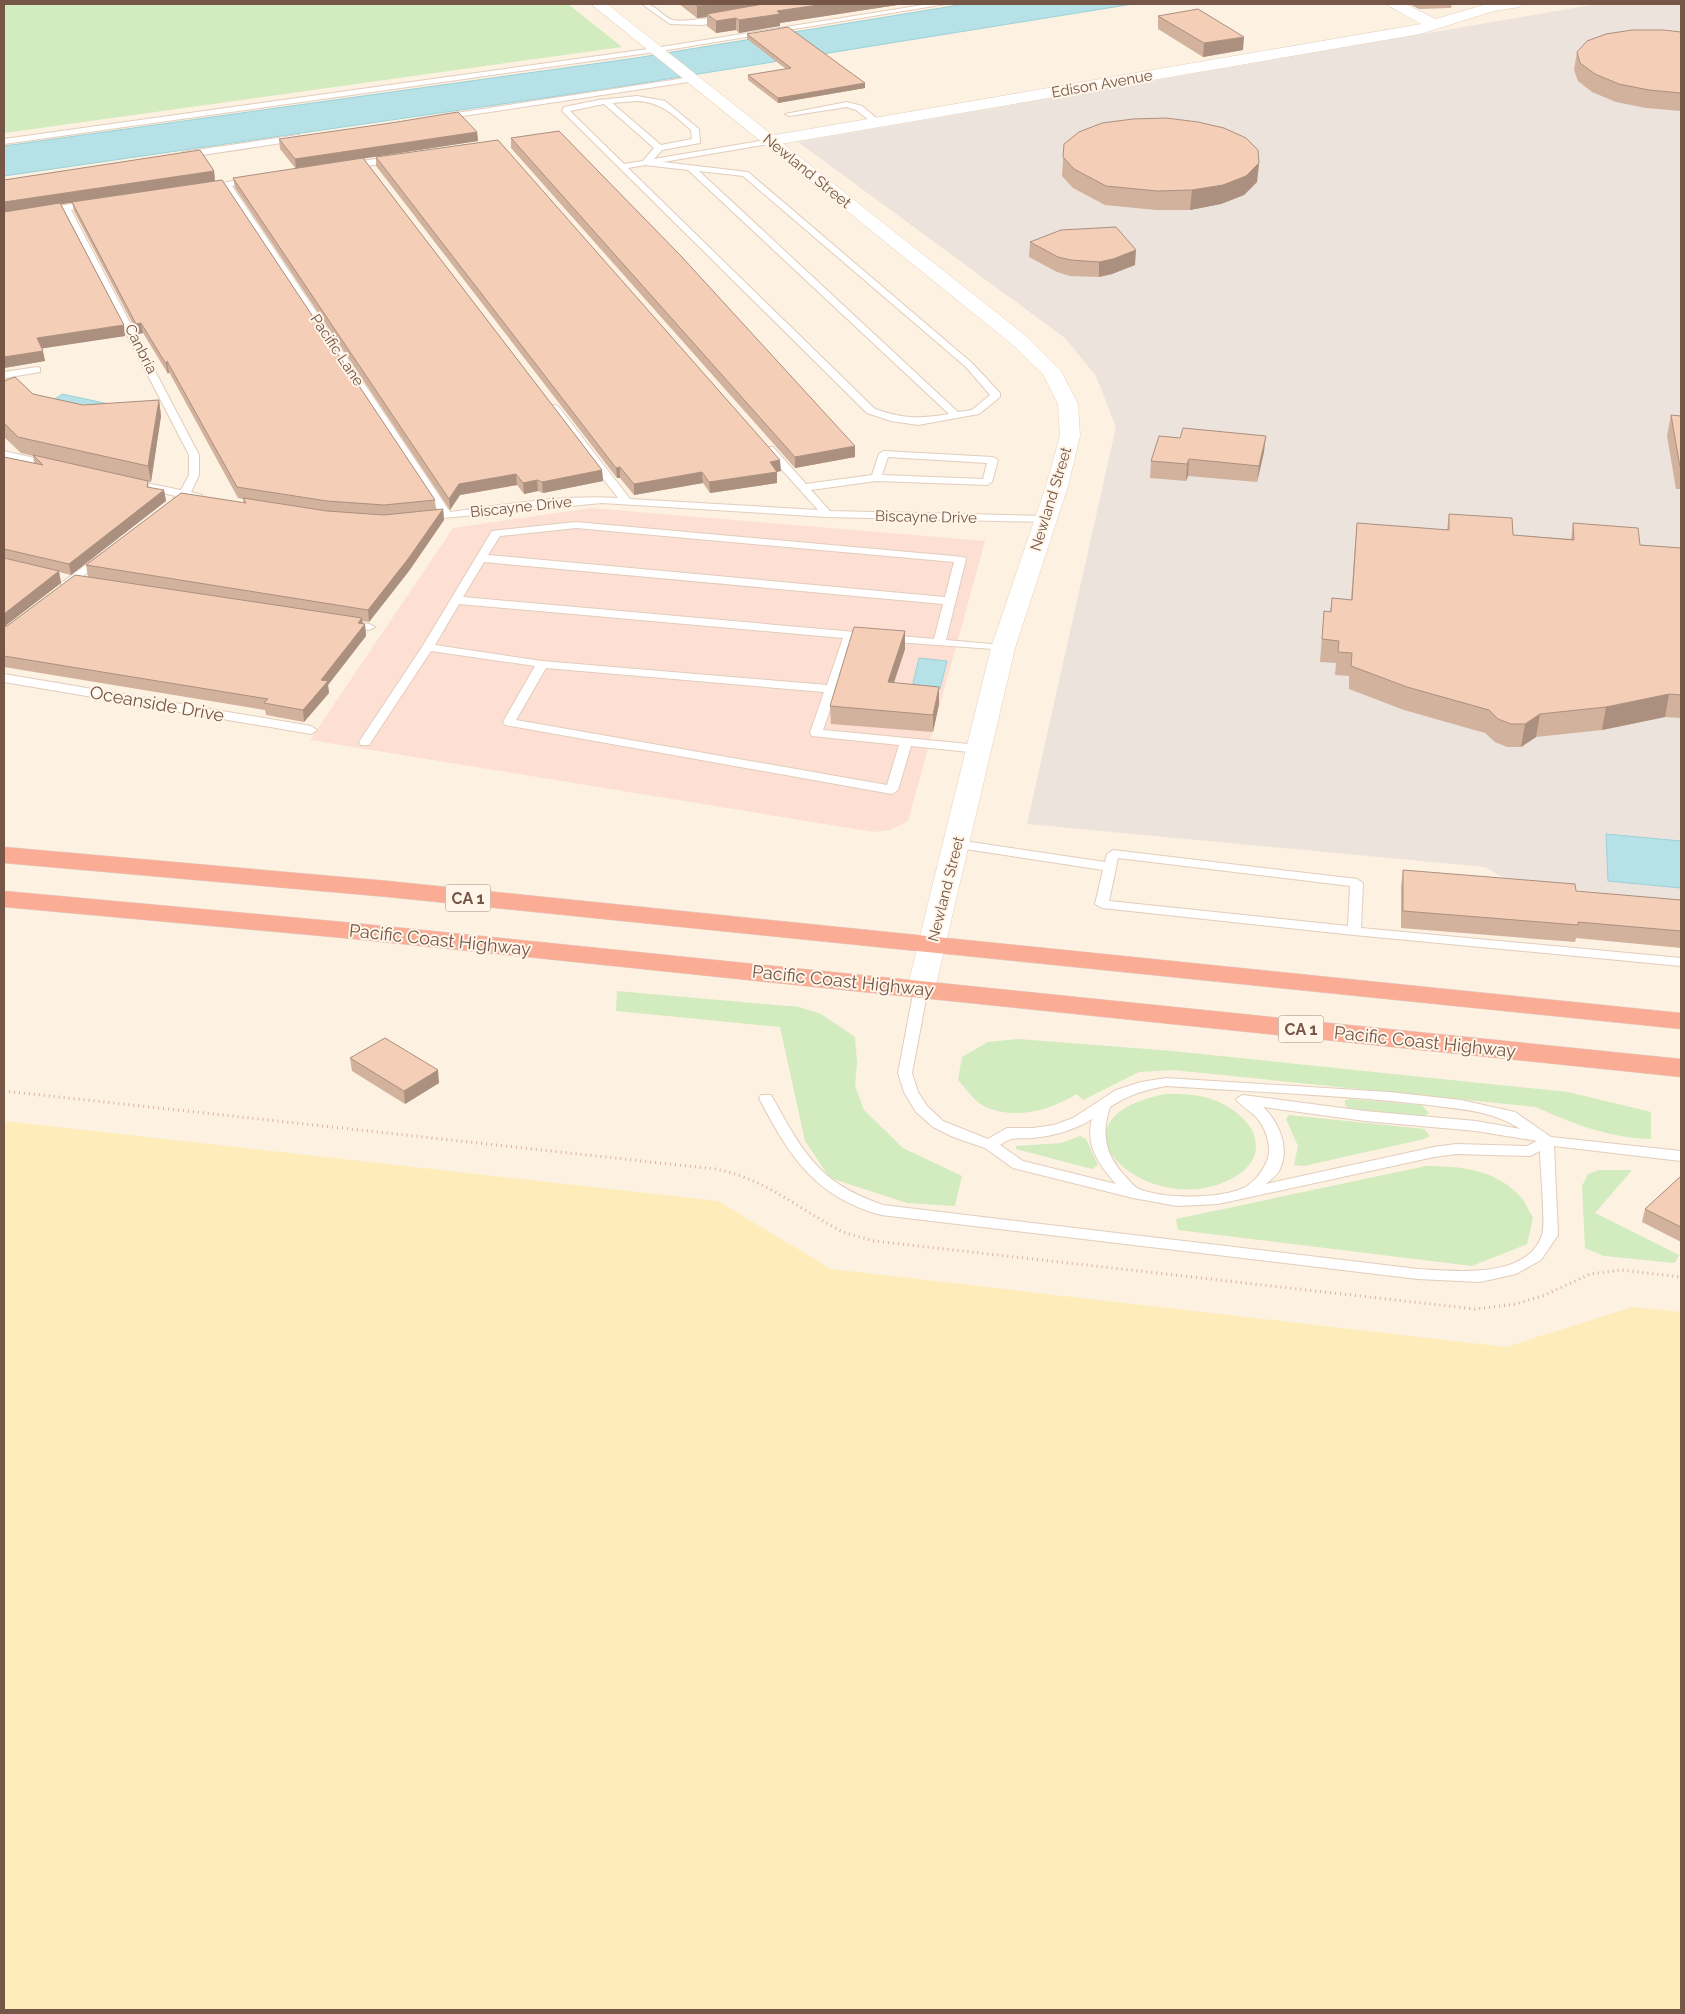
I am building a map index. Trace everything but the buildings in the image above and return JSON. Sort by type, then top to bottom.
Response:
[{"type":"highway","name":"CA 1","points":[[4,855],[388,889],[932,946],[1681,1020]]},
{"type":"highway","name":"Pacific Coast Highway","points":[[4,899],[354,931],[1681,1068]]},
{"type":"street","name":"Newland Street","points":[[598,4],[1020,341],[1051,371],[1068,404],[1070,436],[1003,648],[921,989]]},
{"type":"street","points":[[1394,4],[1435,25]]},
{"type":"street","name":"Edison Avenue","points":[[769,141],[1435,25],[1492,7],[1514,4]]},
{"type":"lane","points":[[646,4],[670,22],[702,23],[730,19]]},
{"type":"lane","points":[[4,142],[657,52],[942,4]]},
{"type":"lane","points":[[429,119],[690,78]]},
{"type":"lane","points":[[656,101],[670,108],[695,129],[697,141],[659,148],[646,163],[745,174],[969,365],[996,396],[975,412],[918,422],[891,418],[871,411],[566,111],[573,108],[606,103],[656,101]]},
{"type":"lane","points":[[606,103],[659,148]]},
{"type":"lane","points":[[789,114],[847,104],[859,108],[877,122]]},
{"type":"lane","points":[[175,156],[311,136]]},
{"type":"lane","points":[[622,167],[769,141]]},
{"type":"lane","points":[[338,168],[370,167],[405,158]]},
{"type":"lane","points":[[690,169],[957,416]]},
{"type":"lane","points":[[198,188],[264,179]]},
{"type":"lane","name":"Pacific Lane","points":[[226,184],[447,516]]},
{"type":"lane","points":[[39,212],[104,202]]},
{"type":"lane","name":"Canbria","points":[[66,208],[144,353],[194,455],[194,475],[184,495]]},
{"type":"lane","points":[[4,375],[38,370]]},
{"type":"lane","points":[[548,399],[627,502]]},
{"type":"lane","points":[[764,443],[827,514]]},
{"type":"lane","points":[[4,454],[61,467]]},
{"type":"lane","points":[[804,488],[876,478],[987,482],[993,460],[884,454],[876,478]]},
{"type":"lane","points":[[118,480],[184,495],[213,499]]},
{"type":"lane","points":[[169,506],[184,495]]},
{"type":"lane","name":"Biscayne Drive","points":[[412,519],[574,501],[627,502],[827,514],[1045,519]]},
{"type":"lane","points":[[365,742],[428,647],[496,533],[576,525],[960,559],[939,643]]},
{"type":"lane","points":[[57,592],[109,552]]},
{"type":"lane","points":[[481,558],[950,601]]},
{"type":"lane","points":[[52,576],[91,583]]},
{"type":"lane","points":[[456,600],[1003,648]]},
{"type":"lane","points":[[331,621],[369,627]]},
{"type":"lane","points":[[850,635],[816,733],[979,749]]},
{"type":"lane","points":[[428,647],[542,664],[831,689]]},
{"type":"lane","points":[[542,664],[509,722],[892,790],[906,742]]},
{"type":"lane","name":"Oceanside Drive","points":[[4,678],[311,730]]},
{"type":"lane","points":[[957,844],[1110,867]]},
{"type":"lane","points":[[1354,931],[1357,884],[1113,854],[1102,904],[1354,931],[1681,962]]},
{"type":"lane","points":[[921,989],[905,1073],[911,1092],[921,1109],[938,1124],[990,1145],[1018,1165],[1133,1193],[1177,1200],[1218,1200],[1434,1152],[1456,1149],[1530,1151],[1544,1139]]},
{"type":"lane","points":[[990,1145],[1007,1132],[1033,1133],[1057,1129],[1078,1121],[1121,1093],[1140,1086],[1166,1082],[1389,1096],[1461,1105],[1510,1115],[1544,1139]]},
{"type":"lane","points":[[1215,1086],[1244,1100],[1260,1112],[1272,1129],[1277,1149],[1273,1169],[1246,1193]]},
{"type":"lane","points":[[766,1098],[779,1124],[813,1172],[841,1194],[881,1210],[1418,1274],[1480,1277],[1511,1270],[1536,1256],[1550,1235],[1544,1139]]},
{"type":"lane","points":[[1244,1100],[1365,1116],[1476,1126],[1544,1139],[1681,1156]]},
{"type":"lane","points":[[1104,1104],[1096,1130],[1099,1148],[1108,1166],[1133,1193]]},
{"type":"shaded area","points":[[1597,4],[1681,4],[1681,901],[1512,883],[1485,867],[1027,824],[1116,427],[1096,376],[1065,338],[798,142]]},
{"type":"shaded area","points":[[591,508],[985,541],[908,821],[890,830],[874,832],[310,740],[453,528]]},
{"type":"green space","points":[[4,4],[568,4],[622,47],[4,133]]},
{"type":"green space","points":[[617,991],[799,1007],[821,1014],[855,1037],[857,1063],[855,1086],[864,1110],[903,1148],[962,1176],[955,1206],[907,1203],[830,1178],[805,1141],[780,1027],[616,1011]]},
{"type":"green space","points":[[1018,1039],[1172,1051],[1568,1092],[1651,1112],[1651,1139],[1606,1133],[1536,1107],[1173,1070],[1139,1072],[1083,1100],[1077,1094],[1054,1105],[1030,1112],[1006,1112],[982,1105],[972,1097],[958,1080],[962,1057],[988,1042]]},
{"type":"green space","points":[[1165,1094],[1208,1098],[1230,1108],[1251,1129],[1256,1140],[1255,1152],[1250,1164],[1239,1174],[1222,1183],[1192,1189],[1162,1186],[1136,1176],[1116,1160],[1106,1142],[1109,1123],[1128,1107]]},
{"type":"green space","points":[[1345,1100],[1422,1105],[1429,1113],[1423,1117],[1348,1108],[1345,1105]]},
{"type":"green space","points":[[1289,1115],[1424,1129],[1430,1136],[1424,1139],[1304,1166],[1294,1165],[1298,1146],[1286,1119]]},
{"type":"green space","points":[[1080,1136],[1086,1139],[1098,1165],[1092,1169],[1016,1149],[1016,1146],[1061,1143]]},
{"type":"green space","points":[[1426,1166],[1463,1168],[1476,1171],[1487,1174],[1509,1186],[1521,1197],[1533,1218],[1527,1244],[1472,1266],[1178,1230],[1176,1219]]},
{"type":"green space","points":[[1599,1170],[1632,1170],[1595,1213],[1679,1255],[1675,1263],[1604,1256],[1585,1248],[1582,1186],[1588,1174]]},
{"type":"sand","points":[[4,1121],[718,1201],[831,1269],[1506,1347],[1632,1307],[1681,1312],[1681,2010],[4,2010]]},
{"type":"water","points":[[965,4],[1133,4],[599,90],[4,176],[4,146],[636,58]]},
{"type":"water","points":[[62,394],[109,404],[90,417],[42,408]]},
{"type":"water","points":[[919,658],[947,661],[940,689],[912,687]]},
{"type":"water","points":[[1606,834],[1681,841],[1681,888],[1608,881]]}]
